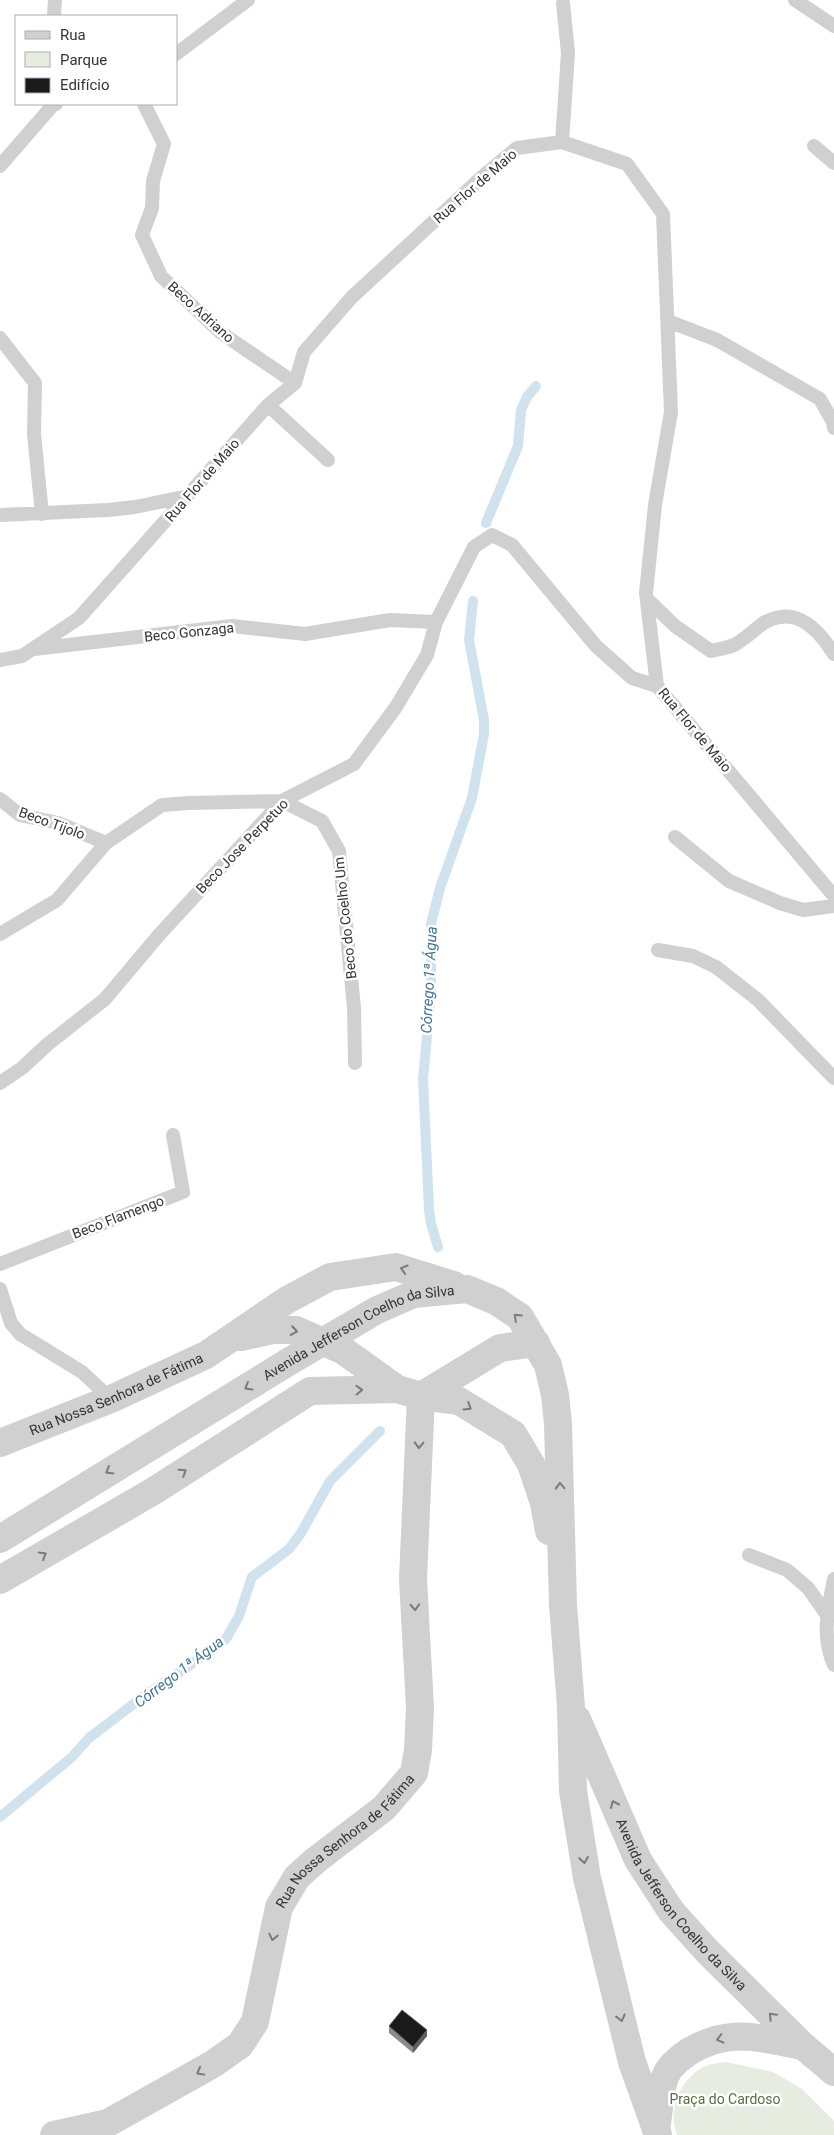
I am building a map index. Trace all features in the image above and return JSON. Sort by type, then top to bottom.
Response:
[{"type":"street","name":"Rua Nossa Senhora de Fátima","points":[[0,1442],[111,1399],[206,1356],[287,1300],[330,1277],[396,1267],[467,1289]]},
{"type":"street","name":"Avenida Jefferson Coelho da Silva","points":[[0,1539],[290,1361],[377,1310],[414,1294],[467,1289],[496,1301],[520,1317],[548,1365],[555,1395],[558,1424],[563,1605],[571,1707],[573,1792],[587,1878],[632,2062],[657,2132]]},
{"type":"street","name":"Rua Nossa Senhora de Fátima","points":[[54,2135],[108,2123],[213,2064],[240,2045],[255,2022],[279,1907],[297,1877],[316,1860],[384,1808],[414,1773],[418,1750],[420,1708],[413,1579],[409,1392],[344,1351],[296,1330],[273,1330],[230,1340]]},
{"type":"street","points":[[409,1392],[500,1348],[536,1343]]},
{"type":"street","name":"Avenida Jefferson Coelho da Silva","points":[[0,1580],[152,1492],[310,1391],[409,1392],[459,1402],[513,1434],[531,1464],[544,1503],[563,1605]]},
{"type":"street","points":[[513,1434],[558,1424]]},
{"type":"street","name":"Avenida Jefferson Coelho da Silva","points":[[571,1707],[638,1860],[671,1911],[707,1951],[803,2046],[834,2072]]},
{"type":"street","points":[[657,2132],[666,2075],[679,2058],[702,2044],[727,2037],[748,2035],[803,2046]]},
{"type":"lane","points":[[54,15],[55,0]]},
{"type":"lane","points":[[178,52],[248,0]]},
{"type":"lane","points":[[795,0],[834,26]]},
{"type":"lane","points":[[562,142],[568,53],[563,3]]},
{"type":"lane","points":[[0,166],[53,105]]},
{"type":"lane","name":"Beco Adriano","points":[[144,105],[164,144],[153,181],[152,208],[142,235],[161,276],[220,332],[295,383]]},
{"type":"lane","name":"Rua Flor de Maio","points":[[0,660],[22,656],[79,618],[268,405],[295,383],[304,352],[352,297],[482,177],[517,148],[562,142],[627,164],[663,214],[670,412],[655,505],[647,599],[657,686],[834,896]]},
{"type":"lane","points":[[814,146],[834,163]]},
{"type":"lane","points":[[668,321],[717,340],[820,399],[833,422],[834,428]]},
{"type":"lane","points":[[0,338],[35,383],[34,434],[42,514]]},
{"type":"lane","points":[[268,405],[328,460]]},
{"type":"lane","points":[[0,515],[135,507],[188,496]]},
{"type":"lane","name":"Beco Jose Perpetuo","points":[[0,1083],[22,1068],[48,1044],[105,999],[159,935],[282,801],[354,764],[396,707],[427,655],[436,622],[474,547],[492,535],[512,545],[596,646],[632,678],[657,686]]},
{"type":"lane","points":[[647,599],[675,626],[711,651],[734,645],[764,623],[778,617],[790,616],[805,621],[825,639],[834,654]]},
{"type":"lane","name":"Beco Gonzaga","points":[[32,649],[232,626],[305,634],[390,620],[436,622]]},
{"type":"lane","name":"Beco Tijolo","points":[[0,799],[20,814],[58,823],[106,843]]},
{"type":"lane","points":[[0,934],[57,900],[106,843],[162,805],[190,802],[282,801]]},
{"type":"lane","name":"Beco do Coelho Um","points":[[282,801],[322,821],[339,851],[354,1008],[355,1063]]},
{"type":"lane","points":[[675,837],[729,882],[780,903],[803,910],[834,906]]},
{"type":"lane","points":[[658,950],[693,956],[716,967],[758,1000],[834,1078]]},
{"type":"lane","name":"Beco Flamengo","points":[[0,1264],[183,1192],[172,1135]]},
{"type":"lane","points":[[0,1289],[6,1322],[20,1334],[82,1372],[111,1399]]},
{"type":"lane","points":[[749,1556],[787,1570],[808,1588],[827,1615]]},
{"type":"lane","points":[[834,1579],[827,1615],[827,1650],[834,1664]]},
{"type":"green space","name":"Praça do Cardoso","points":[[726,2062],[773,2072],[802,2089],[834,2121],[834,2135],[677,2135],[674,2116],[675,2106],[682,2088],[703,2067]]},
{"type":"building","points":[[402,2010],[427,2030],[413,2047],[389,2026]]},
{"type":"waterway","name":"Córrego 1ª Água","points":[[486,523],[518,446],[521,410],[527,397],[536,386]]},
{"type":"waterway","name":"Córrego 1ª Água","points":[[438,1247],[429,1210],[423,1079],[431,994],[431,924],[440,888],[472,798],[484,734],[484,720],[469,640],[473,601]]},
{"type":"waterway","name":"Córrego 1ª Água","points":[[0,1817],[72,1757],[89,1738],[144,1696],[226,1639],[239,1616],[252,1577],[289,1549],[301,1533],[330,1481],[380,1431]]}]
